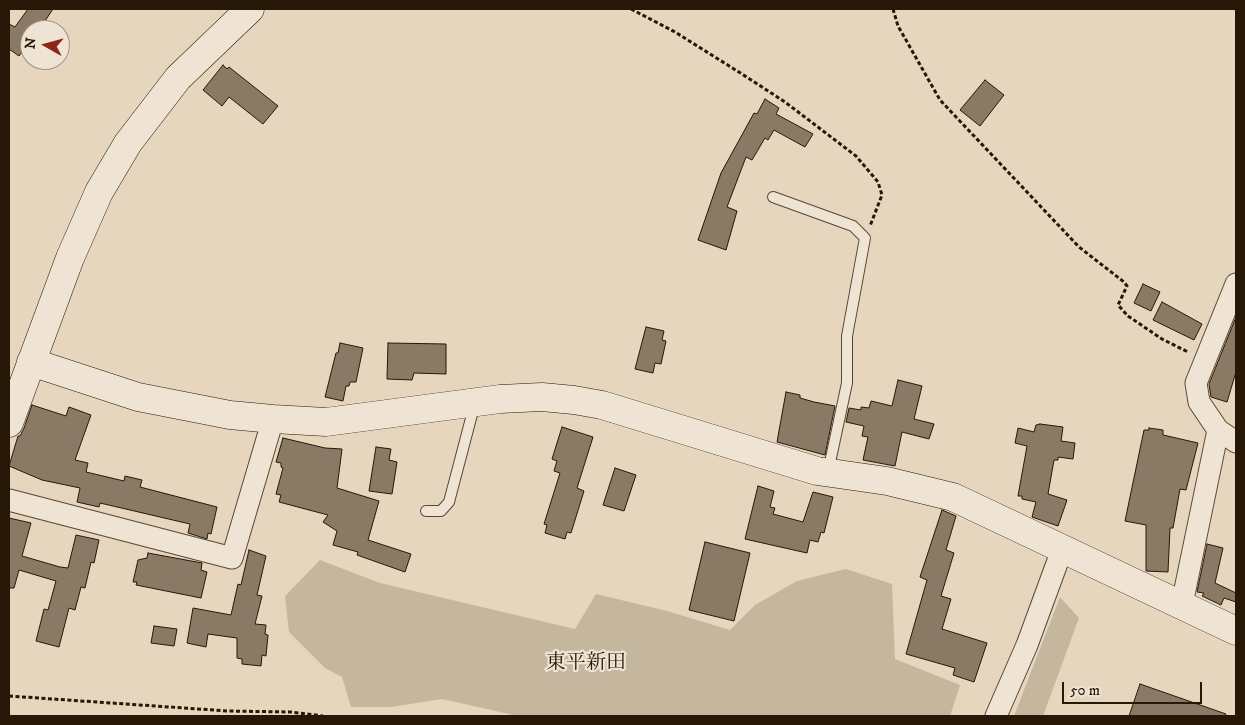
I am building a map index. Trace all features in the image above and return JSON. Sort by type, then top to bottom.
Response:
[{"type":"street","points":[[9,423],[70,258],[99,192],[128,143],[178,78],[250,9]]},
{"type":"street","points":[[1236,284],[1228,308],[1204,360],[1196,383],[1198,402],[1218,430],[1236,442]]},
{"type":"street","points":[[31,362],[138,397],[230,415],[273,419],[326,422],[475,402],[542,397],[593,403],[828,473],[887,481],[953,497],[1063,547],[1236,631]]},
{"type":"street","points":[[9,500],[232,558],[273,419]]},
{"type":"street","points":[[1182,604],[1218,430]]},
{"type":"street","points":[[996,716],[1027,645],[1063,547]]},
{"type":"lane","points":[[774,197],[852,226],[865,238],[847,336],[846,383],[828,473]]},
{"type":"lane","points":[[426,511],[441,511],[449,502],[475,402]]},
{"type":"path","points":[[631,9],[675,32],[785,102],[856,156],[878,182],[882,195],[865,238]]},
{"type":"path","points":[[892,9],[898,26],[940,100],[1079,247],[1124,282],[1127,286],[1118,305],[1144,328],[1204,360]]},
{"type":"path","points":[[9,696],[228,711],[291,712],[323,716]]},
{"type":"shaded area","points":[[320,560],[380,583],[575,629],[596,594],[667,611],[730,630],[755,605],[797,581],[846,569],[892,584],[895,659],[960,685],[950,716],[518,716],[442,699],[391,707],[351,707],[342,677],[325,668],[289,632],[285,596]]},
{"type":"shaded area","points":[[1060,597],[1079,618],[1043,716],[1014,716]]},
{"type":"building","points":[[28,9],[53,9],[46,20],[20,20]]},
{"type":"building","points":[[20,20],[19,56],[9,49],[9,24],[15,27]]},
{"type":"building","points":[[223,65],[227,69],[229,67],[278,106],[263,124],[229,97],[222,106],[203,90]]},
{"type":"building","points":[[985,80],[1004,95],[980,126],[960,110]]},
{"type":"building","points":[[765,99],[779,108],[776,114],[813,134],[805,147],[774,130],[768,140],[765,138],[752,160],[746,157],[727,207],[737,211],[726,250],[698,240],[721,173],[754,113],[757,114]]},
{"type":"building","points":[[1143,284],[1160,292],[1151,311],[1134,303]]},
{"type":"building","points":[[1162,302],[1202,324],[1194,340],[1153,320]]},
{"type":"building","points":[[1236,317],[1236,372],[1227,402],[1211,397],[1209,384]]},
{"type":"building","points":[[646,327],[664,331],[662,340],[666,341],[661,364],[655,363],[653,373],[635,369]]},
{"type":"building","points":[[340,343],[363,348],[356,382],[350,382],[349,386],[346,386],[343,401],[325,397]]},
{"type":"building","points":[[388,343],[446,344],[446,374],[414,373],[412,380],[387,379]]},
{"type":"building","points":[[898,380],[922,386],[914,419],[934,424],[929,439],[902,432],[895,466],[863,460],[868,437],[862,436],[864,426],[846,422],[849,408],[861,410],[861,407],[869,408],[871,401],[892,406]]},
{"type":"building","points":[[786,392],[800,395],[800,398],[814,402],[835,406],[825,455],[777,442]]},
{"type":"building","points":[[32,405],[66,416],[69,407],[91,415],[75,460],[88,463],[86,472],[124,481],[125,476],[142,480],[140,487],[217,507],[211,534],[208,533],[207,539],[188,533],[190,524],[100,503],[99,507],[77,502],[80,488],[42,480],[9,466],[18,436],[20,436],[24,428]]},
{"type":"building","points":[[1036,425],[1063,427],[1061,441],[1075,443],[1073,459],[1058,457],[1058,460],[1054,460],[1048,494],[1067,500],[1058,526],[1032,517],[1036,502],[1022,499],[1022,496],[1018,496],[1027,446],[1015,443],[1018,428],[1034,432]]},
{"type":"building","points":[[562,427],[593,437],[577,488],[584,491],[571,533],[567,532],[565,539],[545,533],[547,525],[544,524],[560,473],[554,471],[557,461],[552,459]]},
{"type":"building","points":[[1149,428],[1163,430],[1163,435],[1198,443],[1186,490],[1180,489],[1173,528],[1170,528],[1168,572],[1146,571],[1146,525],[1125,521],[1144,430],[1149,430]]},
{"type":"building","points":[[283,438],[325,448],[342,449],[337,488],[379,501],[368,540],[411,554],[405,572],[357,555],[358,552],[333,545],[337,531],[323,522],[328,515],[279,502],[281,495],[276,494],[283,468],[281,463],[276,462]]},
{"type":"building","points":[[376,447],[391,449],[389,460],[397,462],[392,494],[369,491]]},
{"type":"building","points":[[615,468],[636,475],[624,511],[603,505]]},
{"type":"building","points":[[758,486],[774,491],[770,507],[775,508],[773,514],[803,522],[813,492],[833,497],[824,533],[821,532],[818,542],[810,540],[807,553],[745,539]]},
{"type":"building","points":[[942,510],[956,516],[946,550],[954,553],[941,596],[951,599],[942,629],[987,643],[974,682],[953,675],[955,668],[906,654],[927,580],[920,577]]},
{"type":"building","points":[[9,518],[31,523],[22,556],[60,567],[68,568],[76,535],[99,540],[94,563],[91,562],[85,588],[81,587],[75,610],[69,608],[59,647],[36,641],[44,609],[48,610],[56,581],[19,570],[14,588],[9,588]]},
{"type":"building","points":[[705,542],[750,553],[734,621],[689,610]]},
{"type":"building","points":[[1207,544],[1223,548],[1215,583],[1236,593],[1236,602],[1224,598],[1221,605],[1202,596],[1204,593],[1197,592]]},
{"type":"building","points":[[249,550],[266,556],[257,595],[262,596],[255,624],[266,625],[265,634],[268,635],[266,656],[262,655],[261,666],[242,664],[242,659],[237,658],[237,638],[208,634],[206,647],[187,643],[193,608],[231,615],[238,584],[241,585]]},
{"type":"building","points":[[148,553],[202,563],[201,570],[207,572],[201,598],[136,585],[137,582],[133,582],[138,560],[147,558]]},
{"type":"building","points":[[154,626],[177,629],[174,646],[151,643]]},
{"type":"building","points":[[1140,684],[1226,714],[1225,716],[1129,716]]},
{"type":"district","name":"東平新田","points":[[586,664]]}]
